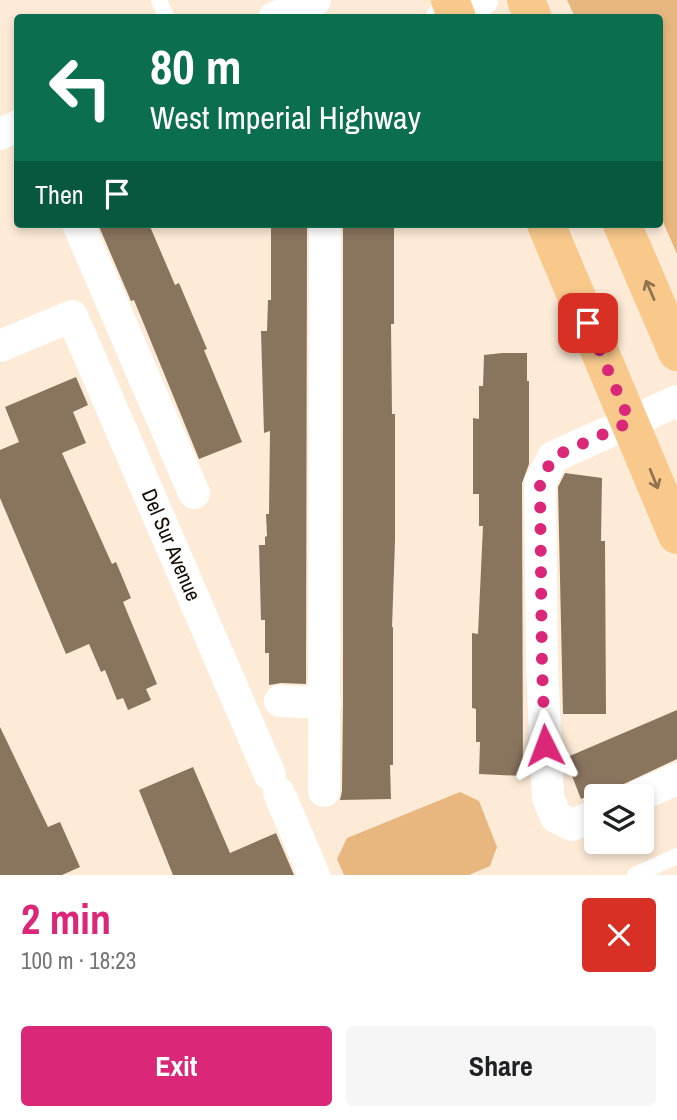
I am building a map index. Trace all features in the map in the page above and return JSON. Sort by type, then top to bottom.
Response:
[{"type":"main road","points":[[548,228],[677,536]]},
{"type":"main road","points":[[624,228],[677,352]]},
{"type":"street","points":[[283,14],[316,0]]},
{"type":"street","points":[[80,228],[194,493]]},
{"type":"street","points":[[324,790],[325,228]]},
{"type":"street","name":"Del Sur Avenue","points":[[0,346],[72,316],[314,875]]},
{"type":"street","points":[[584,820],[572,825],[556,817],[548,798],[542,666],[540,483],[553,457],[677,401]]},
{"type":"street","points":[[280,701],[325,703]]},
{"type":"street","points":[[654,789],[677,779]]},
{"type":"lane","points":[[635,875],[677,856]]},
{"type":"shaded area","points":[[567,0],[677,0],[677,254],[663,222],[663,14],[574,14]]},
{"type":"shaded area","points":[[460,792],[479,801],[497,847],[490,866],[469,875],[344,875],[337,859],[347,838]]},
{"type":"building","points":[[100,228],[151,228],[175,285],[179,283],[242,442],[199,459],[134,300],[131,301]]},
{"type":"building","points":[[271,228],[307,228],[306,684],[269,685],[265,620],[261,620],[259,545],[265,545],[267,536],[270,431],[264,433],[261,331],[267,331],[268,300],[271,300]]},
{"type":"building","points":[[343,228],[394,228],[394,324],[391,324],[392,414],[395,414],[395,541],[391,799],[340,800],[343,703]]},
{"type":"building","points":[[527,353],[529,381],[529,464],[522,483],[523,776],[479,774],[480,742],[476,742],[476,709],[472,708],[472,633],[478,634],[483,526],[479,526],[479,494],[473,494],[473,418],[479,419],[479,386],[483,386],[484,355]]},
{"type":"building","points":[[76,377],[88,405],[73,412],[86,443],[62,453],[112,564],[116,562],[131,598],[123,602],[157,684],[146,689],[151,700],[128,710],[123,698],[117,700],[105,670],[101,672],[89,644],[66,654],[0,498],[0,450],[19,442],[5,407]]},
{"type":"building","points":[[565,473],[602,478],[606,714],[563,714],[558,487]]},
{"type":"building","points":[[677,710],[677,759],[626,783],[584,784],[584,798],[581,799],[565,758]]},
{"type":"building","points":[[0,727],[48,827],[60,822],[80,867],[62,875],[0,875]]},
{"type":"building","points":[[193,767],[230,853],[276,833],[294,875],[173,875],[139,790]]},
{"type":"route","points":[[545,745],[540,483],[553,457],[630,422],[588,323]]}]
